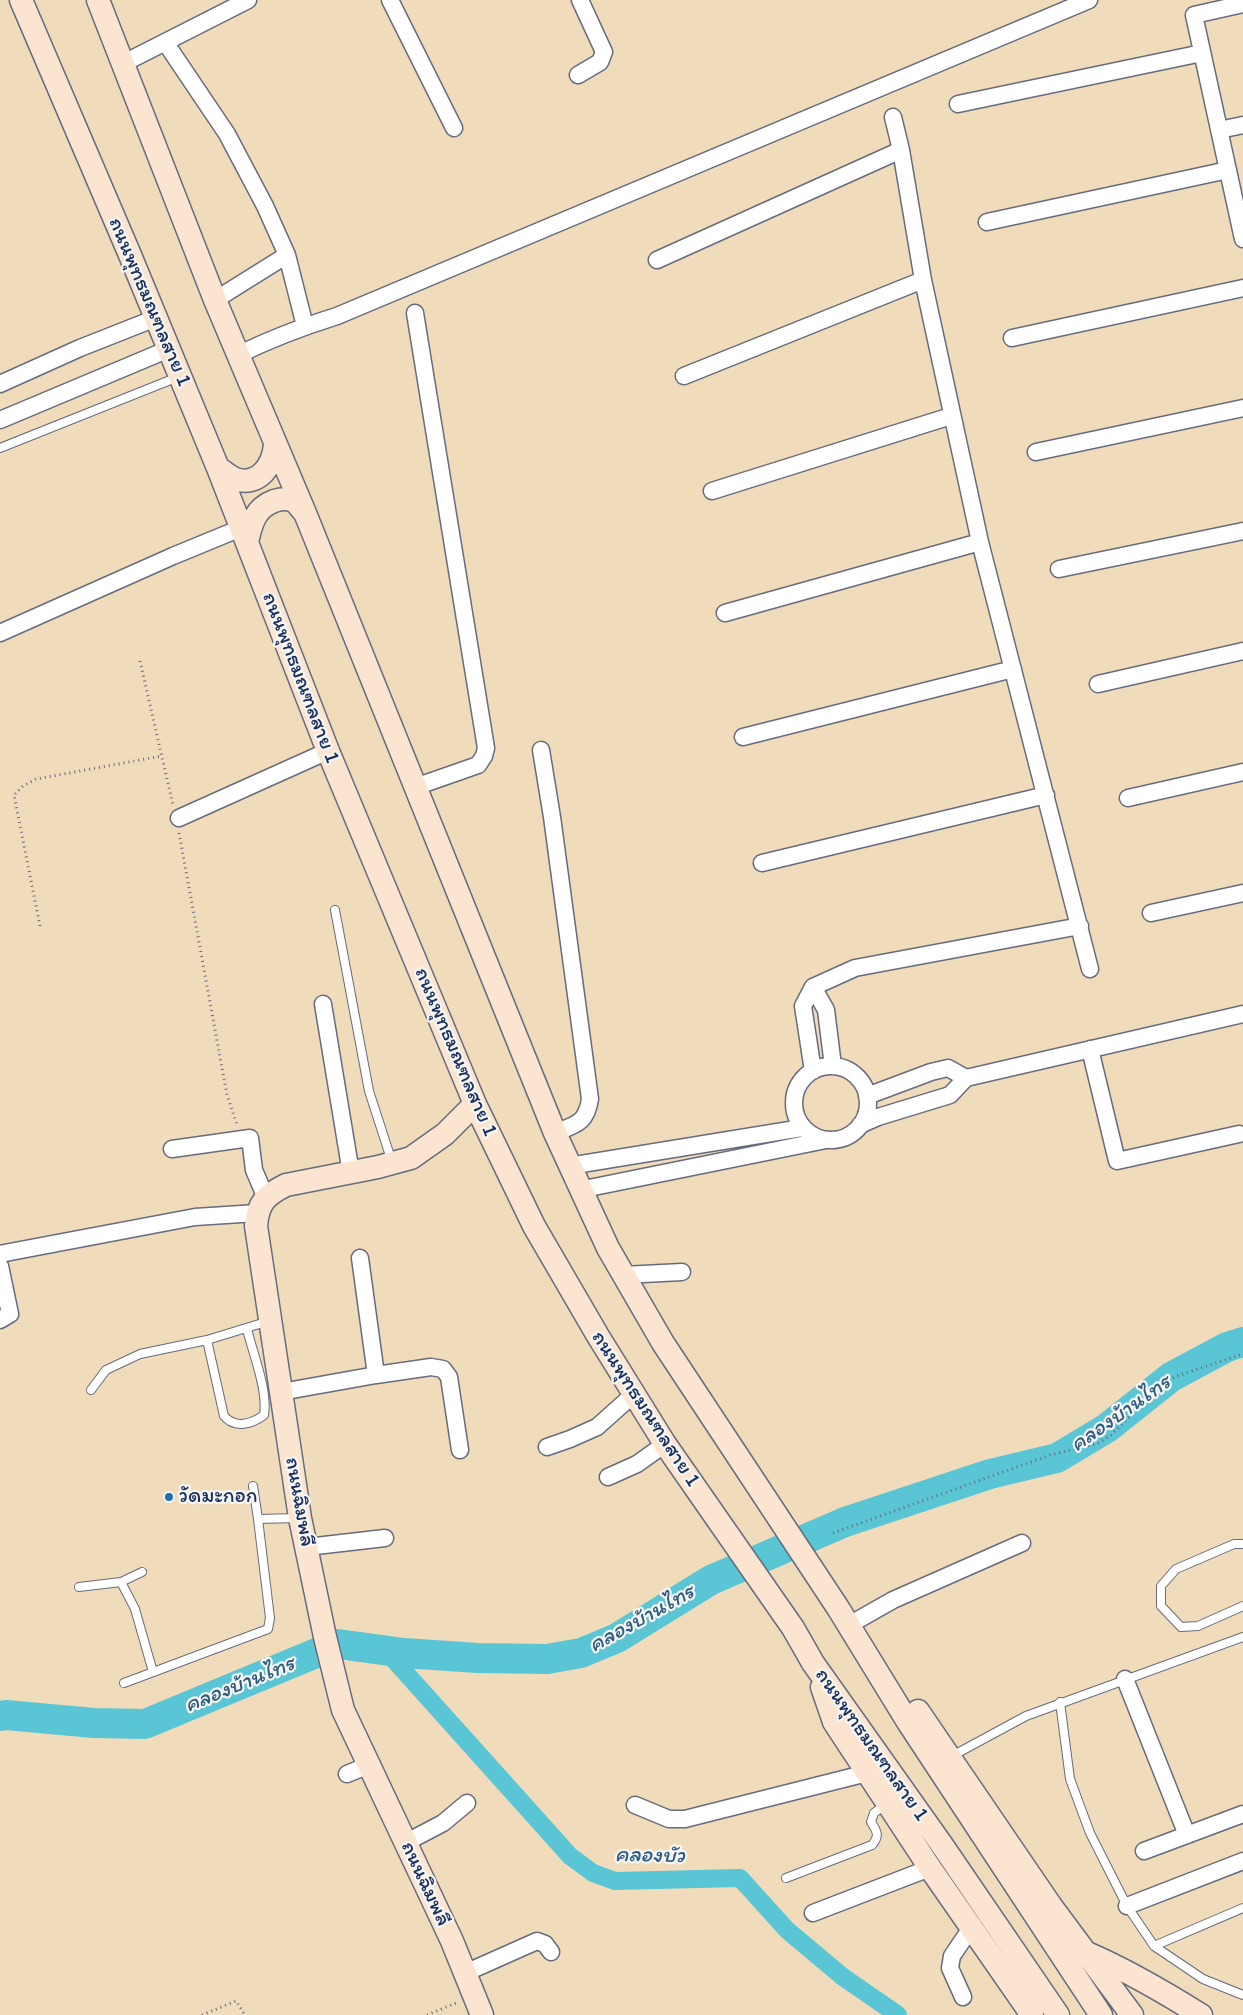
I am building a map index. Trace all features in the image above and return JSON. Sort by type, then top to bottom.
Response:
[{"type":"main road","name":"ถนนพุทธมณฑลสาย 1","points":[[21,0],[218,468],[328,751],[475,1104],[534,1226],[598,1336],[665,1444],[793,1628],[813,1663],[942,1845],[1058,2015]]},
{"type":"main road","name":"ถนนพุทธมณฑลสาย 1","points":[[98,0],[215,300],[305,513],[554,1134],[579,1190],[622,1275],[663,1342],[849,1624],[947,1783],[1101,2015]]},
{"type":"main road","points":[[218,468],[234,478],[245,480],[254,478],[270,466],[274,457],[275,445]]},
{"type":"main road","points":[[244,535],[258,511],[266,504],[286,499],[294,501],[305,513]]},
{"type":"main road","points":[[261,1206],[274,1191],[286,1185],[351,1173],[411,1158],[455,1124],[475,1104]]},
{"type":"main road","name":"ถนนฉิมพลี","points":[[261,1206],[256,1226],[259,1254],[300,1518],[325,1637],[343,1710],[465,1973],[482,2015]]},
{"type":"main road","points":[[849,1624],[890,1672],[1022,1864],[1132,2015]]},
{"type":"main road","points":[[813,1663],[834,1722],[930,1868],[1032,2015]]},
{"type":"main road","points":[[1086,1953],[1152,1985],[1201,2015]]},
{"type":"street","points":[[124,63],[248,0]]},
{"type":"street","points":[[390,0],[454,128]]},
{"type":"street","points":[[578,75],[600,62],[604,52],[580,0]]},
{"type":"street","points":[[238,355],[305,326],[336,316],[1089,0]]},
{"type":"street","points":[[1243,4],[1194,16],[1243,239]]},
{"type":"street","points":[[165,42],[227,134],[265,206],[287,255],[305,326]]},
{"type":"street","points":[[958,104],[1202,53]]},
{"type":"street","points":[[893,117],[901,150],[923,280],[951,416],[980,542],[1090,969]]},
{"type":"street","points":[[1219,130],[1243,125]]},
{"type":"street","points":[[657,260],[901,150]]},
{"type":"street","points":[[987,222],[1228,170]]},
{"type":"street","points":[[215,300],[287,255]]},
{"type":"street","points":[[684,376],[923,280]]},
{"type":"street","points":[[1012,338],[1243,288]]},
{"type":"street","points":[[415,313],[486,748],[484,756],[478,765],[415,787]]},
{"type":"street","points":[[0,384],[80,348],[156,318]]},
{"type":"street","points":[[0,420],[168,349]]},
{"type":"street","points":[[1036,452],[1243,408]]},
{"type":"street","points":[[712,491],[951,416]]},
{"type":"street","points":[[1059,569],[1243,531]]},
{"type":"street","points":[[0,633],[173,556],[244,535]]},
{"type":"street","points":[[725,613],[980,542]]},
{"type":"street","points":[[1098,684],[1243,651]]},
{"type":"street","points":[[743,737],[1013,669]]},
{"type":"street","points":[[541,750],[552,817],[590,1099],[587,1113],[582,1120],[554,1134]]},
{"type":"street","points":[[176,817],[328,751]]},
{"type":"street","points":[[1128,798],[1243,772]]},
{"type":"street","points":[[762,863],[1046,795]]},
{"type":"street","points":[[1151,913],[1243,893]]},
{"type":"street","points":[[813,1071],[803,1006],[813,987],[855,968],[1080,926]]},
{"type":"street","points":[[813,987],[826,1010],[833,1066]]},
{"type":"street","points":[[323,1004],[351,1173]]},
{"type":"street","points":[[579,1190],[845,1137],[860,1125],[878,1117],[950,1095],[966,1078],[1243,1014]]},
{"type":"street","points":[[1090,1049],[1117,1161],[1239,1134]]},
{"type":"street","points":[[826,1140],[817,1138],[802,1128],[795,1111],[795,1093],[800,1081],[820,1067],[833,1066],[846,1069],[856,1076],[863,1085],[868,1106],[860,1125]]},
{"type":"street","points":[[867,1096],[931,1072],[948,1068],[966,1078]]},
{"type":"street","points":[[569,1166],[802,1128]]},
{"type":"street","points":[[0,1254],[261,1206],[250,1138],[172,1149]]},
{"type":"street","points":[[360,1258],[376,1375]]},
{"type":"street","points":[[0,1266],[10,1314],[0,1320]]},
{"type":"street","points":[[622,1275],[682,1272]]},
{"type":"street","points":[[281,1392],[431,1367],[443,1369],[449,1377],[460,1450]]},
{"type":"street","points":[[547,1447],[597,1427],[634,1394]]},
{"type":"street","points":[[608,1477],[637,1464],[665,1444]]},
{"type":"street","points":[[306,1547],[385,1538]]},
{"type":"street","points":[[849,1624],[893,1600],[1022,1542]]},
{"type":"street","points":[[1125,1679],[1187,1835]]},
{"type":"street","points":[[347,1774],[369,1765]]},
{"type":"street","points":[[635,1805],[669,1819],[685,1819],[867,1774]]},
{"type":"street","points":[[405,1843],[443,1823],[467,1803]]},
{"type":"street","points":[[1144,1851],[1243,1814]]},
{"type":"street","points":[[1127,1906],[1243,1861]]},
{"type":"street","points":[[813,1913],[930,1868]]},
{"type":"street","points":[[963,1997],[950,1968],[952,1956],[971,1928]]},
{"type":"street","points":[[465,1973],[537,1941],[545,1944],[551,1952]]},
{"type":"lane","points":[[0,448],[180,376]]},
{"type":"lane","points":[[334,910],[369,1091],[392,1164]]},
{"type":"lane","points":[[91,1390],[106,1370],[140,1354],[208,1340],[247,1329],[270,1320]]},
{"type":"lane","points":[[208,1340],[224,1416],[229,1422],[236,1425],[258,1419],[264,1415],[265,1410],[262,1388],[247,1329]]},
{"type":"lane","points":[[124,1683],[268,1629],[270,1618],[253,1486]]},
{"type":"lane","points":[[258,1520],[300,1518]]},
{"type":"lane","points":[[1243,1544],[1234,1544],[1176,1569],[1161,1586],[1161,1606],[1181,1627],[1198,1626],[1243,1606]]},
{"type":"lane","points":[[79,1587],[121,1582],[142,1572]]},
{"type":"lane","points":[[121,1582],[135,1609],[154,1672]]},
{"type":"lane","points":[[950,1757],[1026,1716],[1243,1636]]},
{"type":"lane","points":[[1060,1702],[1070,1779],[1090,1833],[1127,1906],[1154,1946],[1203,1979],[1243,1995]]},
{"type":"lane","points":[[786,1878],[872,1845],[877,1840],[878,1832],[871,1822],[874,1813],[887,1804]]},
{"type":"lane","points":[[1154,1946],[1243,1908]]},
{"type":"path","points":[[140,661],[176,817],[227,1095],[237,1126],[250,1138]]},
{"type":"path","points":[[40,926],[14,795],[23,786],[36,779],[162,756]]},
{"type":"path","points":[[833,1533],[1050,1455],[1099,1444],[1112,1435],[1166,1382],[1177,1376],[1243,1354]]},
{"type":"path","points":[[202,2015],[236,2001],[245,2015]]},
{"type":"path","points":[[427,2015],[462,2001]]},
{"type":"waterway","name":"คลองบ้านไทร","points":[[0,1716],[94,1723],[145,1724],[338,1644],[404,1653],[478,1658],[547,1659],[581,1653],[617,1638],[711,1580],[845,1522],[990,1474],[1057,1458],[1107,1428],[1171,1377],[1227,1347],[1243,1342]]},
{"type":"waterway","name":"คลองบัว","points":[[386,1651],[570,1856],[593,1873],[615,1881],[740,1878],[787,1930],[843,1977],[898,2015]]},
{"type":"place","name":"วัดมะกอก","points":[[169,1497]]}]
